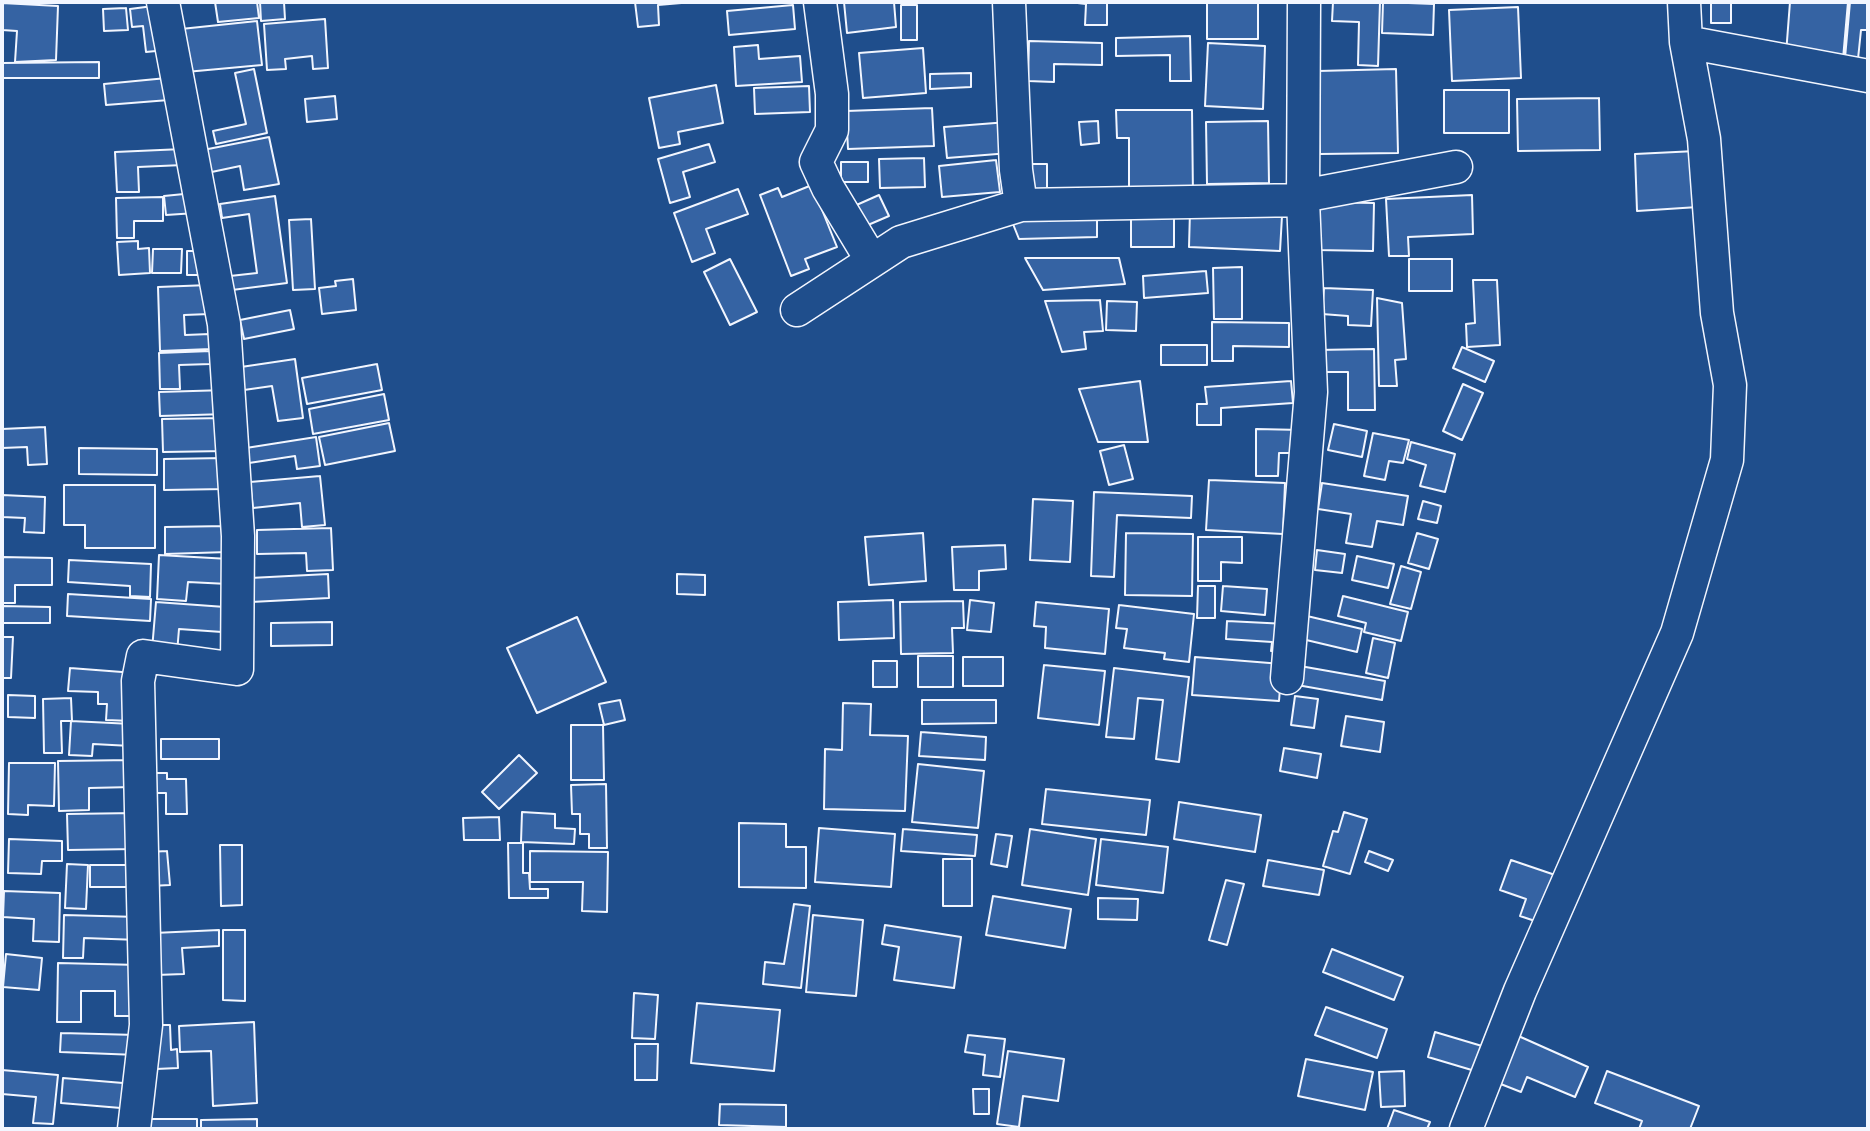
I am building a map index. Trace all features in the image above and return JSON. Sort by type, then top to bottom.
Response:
[{"type":"street","points":[[134,1129],[146,1025],[138,681],[144,656],[237,669],[238,536],[224,324],[163,2]]},
{"type":"street","points":[[820,2],[832,94],[832,130],[816,162],[828,188],[872,261]]},
{"type":"street","points":[[1009,2],[1016,170],[1021,205]]},
{"type":"street","points":[[1287,678],[1311,392],[1303,200],[1304,2]]},
{"type":"street","points":[[1466,1129],[1520,991],[1677,634],[1727,460],[1730,385],[1717,313],[1704,139],[1686,42],[1684,2]]},
{"type":"street","points":[[1686,42],[1868,76]]},
{"type":"street","points":[[797,310],[901,242],[1021,205],[1303,200],[1308,195],[1456,167]]},
{"type":"building","points":[[215,2],[257,2],[259,18],[218,22]]},
{"type":"building","points":[[260,2],[284,2],[285,19],[261,21]]},
{"type":"building","points":[[635,2],[693,2],[658,5],[659,25],[638,27]]},
{"type":"building","points":[[844,2],[894,2],[896,27],[847,33]]},
{"type":"building","points":[[1069,2],[1107,2],[1107,25],[1085,25],[1086,4]]},
{"type":"building","points":[[1207,2],[1258,2],[1258,39],[1207,39]]},
{"type":"building","points":[[1333,2],[1380,2],[1378,66],[1358,65],[1359,22],[1332,21]]},
{"type":"building","points":[[1383,2],[1434,4],[1433,35],[1382,33]]},
{"type":"building","points":[[1711,2],[1731,2],[1731,23],[1711,23]]},
{"type":"building","points":[[1790,2],[1848,2],[1843,59],[1786,54]]},
{"type":"building","points":[[1850,2],[1868,2],[1868,30],[1861,30],[1858,59],[1845,58]]},
{"type":"building","points":[[2,3],[58,6],[56,60],[15,62],[17,31],[2,30]]},
{"type":"building","points":[[161,5],[166,50],[146,52],[143,26],[132,27],[130,9]]},
{"type":"building","points":[[793,5],[795,29],[729,35],[727,11]]},
{"type":"building","points":[[901,5],[917,5],[917,40],[901,40]]},
{"type":"building","points":[[1518,7],[1521,78],[1452,81],[1449,10]]},
{"type":"building","points":[[126,8],[128,30],[104,31],[103,9]]},
{"type":"building","points":[[325,19],[328,68],[313,69],[312,56],[285,59],[286,69],[267,70],[264,24]]},
{"type":"building","points":[[257,21],[262,65],[186,72],[181,29]]},
{"type":"building","points":[[1190,36],[1191,81],[1170,81],[1170,55],[1116,56],[1116,38]]},
{"type":"building","points":[[1029,41],[1102,43],[1102,65],[1054,64],[1054,82],[1028,81]]},
{"type":"building","points":[[1208,43],[1265,46],[1263,109],[1205,106]]},
{"type":"building","points":[[758,45],[759,59],[800,56],[802,82],[736,86],[734,47]]},
{"type":"building","points":[[923,48],[926,93],[863,98],[859,53]]},
{"type":"building","points":[[99,62],[99,78],[2,78],[2,63]]},
{"type":"building","points":[[254,69],[267,133],[216,144],[213,131],[246,124],[235,73]]},
{"type":"building","points":[[1396,69],[1398,153],[1320,154],[1318,71]]},
{"type":"building","points":[[971,73],[971,87],[930,89],[930,74]]},
{"type":"building","points":[[167,78],[169,100],[106,105],[104,84]]},
{"type":"building","points":[[716,85],[723,123],[678,132],[680,144],[659,148],[649,98]]},
{"type":"building","points":[[809,86],[810,112],[755,114],[754,88]]},
{"type":"building","points":[[1444,90],[1509,90],[1509,133],[1444,133]]},
{"type":"building","points":[[335,96],[337,119],[307,122],[305,99]]},
{"type":"building","points":[[1599,98],[1600,150],[1518,151],[1517,99]]},
{"type":"building","points":[[932,108],[934,146],[848,149],[846,111]]},
{"type":"building","points":[[1116,110],[1192,110],[1193,197],[1129,197],[1129,138],[1117,138]]},
{"type":"building","points":[[1098,121],[1099,143],[1081,145],[1079,122]]},
{"type":"building","points":[[1268,121],[1269,183],[1207,184],[1206,122]]},
{"type":"building","points":[[1008,122],[1010,153],[947,158],[944,127]]},
{"type":"building","points":[[269,137],[279,184],[244,190],[240,166],[207,173],[203,150]]},
{"type":"building","points":[[709,144],[715,162],[683,172],[690,197],[670,203],[658,159]]},
{"type":"building","points":[[183,149],[183,165],[138,167],[139,192],[117,192],[115,152]]},
{"type":"building","points":[[1696,151],[1698,207],[1637,211],[1635,154]]},
{"type":"building","points":[[924,158],[925,187],[880,188],[879,159]]},
{"type":"building","points":[[996,160],[1000,192],[942,197],[939,166]]},
{"type":"building","points":[[841,162],[868,162],[868,182],[841,182]]},
{"type":"building","points":[[1027,164],[1047,164],[1047,200],[1027,200]]},
{"type":"building","points":[[812,185],[837,247],[805,259],[809,269],[791,276],[760,195],[778,188],[782,197]]},
{"type":"building","points":[[738,189],[748,214],[706,229],[715,253],[692,262],[674,213]]},
{"type":"building","points":[[194,193],[196,213],[166,215],[164,196]]},
{"type":"building","points":[[879,195],[889,216],[861,228],[852,207]]},
{"type":"building","points":[[1472,195],[1473,234],[1408,237],[1409,256],[1389,256],[1386,199]]},
{"type":"building","points":[[275,196],[287,283],[232,290],[230,276],[257,273],[249,214],[222,218],[220,204]]},
{"type":"building","points":[[163,197],[163,221],[134,221],[134,238],[117,238],[116,198]]},
{"type":"building","points":[[1316,202],[1374,203],[1373,251],[1316,250]]},
{"type":"building","points":[[1190,211],[1282,216],[1280,251],[1189,247]]},
{"type":"building","points":[[1174,215],[1174,247],[1131,247],[1131,216]]},
{"type":"building","points":[[1097,216],[1097,237],[1019,239],[1011,219]]},
{"type":"building","points":[[311,219],[315,289],[293,290],[289,220]]},
{"type":"building","points":[[138,241],[138,249],[149,248],[150,273],[119,275],[117,242]]},
{"type":"building","points":[[153,249],[182,249],[181,273],[152,273]]},
{"type":"building","points":[[187,251],[208,251],[208,275],[187,275]]},
{"type":"building","points":[[1025,258],[1119,258],[1125,284],[1043,290]]},
{"type":"building","points":[[730,259],[757,312],[730,325],[704,272]]},
{"type":"building","points":[[1409,259],[1452,259],[1452,291],[1409,291]]},
{"type":"building","points":[[1242,267],[1242,319],[1214,319],[1213,268]]},
{"type":"building","points":[[1206,271],[1208,293],[1144,298],[1143,276]]},
{"type":"building","points":[[353,279],[356,310],[322,314],[319,288],[336,286],[335,281]]},
{"type":"building","points":[[1473,280],[1497,280],[1500,345],[1467,347],[1466,324],[1475,323]]},
{"type":"building","points":[[209,285],[210,314],[184,315],[185,335],[210,334],[211,349],[160,351],[158,287]]},
{"type":"building","points":[[1324,288],[1373,290],[1371,326],[1348,325],[1348,316],[1322,314]]},
{"type":"building","points":[[1377,298],[1402,303],[1406,359],[1395,360],[1397,386],[1379,386]]},
{"type":"building","points":[[1100,300],[1103,331],[1084,332],[1086,349],[1062,352],[1045,301]]},
{"type":"building","points":[[1107,301],[1137,302],[1136,331],[1106,330]]},
{"type":"building","points":[[290,310],[294,329],[244,339],[240,320]]},
{"type":"building","points":[[1212,322],[1289,323],[1289,347],[1233,346],[1233,361],[1212,361]]},
{"type":"building","points":[[1161,345],[1207,345],[1207,365],[1161,365]]},
{"type":"building","points":[[1462,347],[1494,361],[1485,382],[1453,368]]},
{"type":"building","points":[[1374,349],[1375,410],[1348,410],[1348,372],[1317,372],[1316,350]]},
{"type":"building","points":[[211,351],[211,364],[179,365],[180,389],[160,389],[159,353]]},
{"type":"building","points":[[295,359],[303,418],[278,421],[272,386],[244,390],[241,367]]},
{"type":"building","points":[[377,364],[382,390],[307,404],[302,378]]},
{"type":"building","points":[[1140,381],[1148,442],[1098,442],[1079,389]]},
{"type":"building","points":[[1291,381],[1293,403],[1221,408],[1221,425],[1197,425],[1197,404],[1207,404],[1205,387]]},
{"type":"building","points":[[1463,384],[1483,393],[1462,440],[1443,431]]},
{"type":"building","points":[[227,390],[227,414],[160,416],[159,392]]},
{"type":"building","points":[[384,394],[389,420],[313,434],[309,409]]},
{"type":"building","points":[[225,418],[226,451],[163,452],[162,419]]},
{"type":"building","points":[[389,423],[395,451],[325,465],[319,437]]},
{"type":"building","points":[[1334,424],[1367,431],[1362,457],[1328,450]]},
{"type":"building","points":[[45,427],[47,464],[28,465],[27,447],[2,448],[2,429]]},
{"type":"building","points":[[1256,429],[1302,430],[1302,453],[1279,453],[1278,476],[1256,476]]},
{"type":"building","points":[[1373,433],[1409,440],[1403,463],[1389,461],[1385,480],[1364,476]]},
{"type":"building","points":[[316,437],[320,466],[297,469],[295,456],[249,463],[246,448]]},
{"type":"building","points":[[1411,442],[1455,454],[1445,492],[1420,486],[1426,465],[1407,459]]},
{"type":"building","points":[[1124,445],[1133,479],[1109,485],[1100,451]]},
{"type":"building","points":[[79,448],[157,449],[157,475],[79,474]]},
{"type":"building","points":[[225,458],[225,489],[164,490],[164,459]]},
{"type":"building","points":[[320,476],[325,525],[302,527],[300,503],[253,508],[250,482]]},
{"type":"building","points":[[1209,480],[1285,483],[1283,534],[1206,530]]},
{"type":"building","points":[[1322,483],[1408,496],[1403,525],[1377,521],[1372,547],[1346,543],[1351,514],[1318,509]]},
{"type":"building","points":[[64,485],[155,485],[155,548],[85,548],[85,525],[64,525]]},
{"type":"building","points":[[1094,492],[1192,496],[1191,518],[1117,515],[1114,577],[1091,576]]},
{"type":"building","points":[[2,495],[45,497],[44,533],[24,532],[25,518],[2,517]]},
{"type":"building","points":[[1033,499],[1073,501],[1070,562],[1030,560]]},
{"type":"building","points":[[1423,501],[1441,506],[1437,523],[1418,519]]},
{"type":"building","points":[[227,526],[228,552],[165,554],[165,527]]},
{"type":"building","points":[[331,528],[333,570],[307,571],[306,553],[257,554],[257,530]]},
{"type":"building","points":[[923,533],[926,581],[869,585],[865,537]]},
{"type":"building","points":[[1126,533],[1193,534],[1192,596],[1125,595]]},
{"type":"building","points":[[1417,533],[1438,539],[1429,569],[1408,563]]},
{"type":"building","points":[[1198,537],[1242,537],[1242,563],[1221,562],[1221,581],[1198,581]]},
{"type":"building","points":[[1005,545],[1006,569],[979,571],[979,590],[954,590],[952,547]]},
{"type":"building","points":[[1317,550],[1345,554],[1342,573],[1315,570]]},
{"type":"building","points":[[159,555],[229,559],[228,584],[188,582],[186,601],[157,599]]},
{"type":"building","points":[[1357,556],[1394,564],[1388,588],[1352,580]]},
{"type":"building","points":[[2,557],[52,558],[52,585],[15,585],[15,603],[2,603]]},
{"type":"building","points":[[69,560],[151,564],[150,597],[130,596],[130,586],[68,582]]},
{"type":"building","points":[[1401,566],[1421,572],[1411,609],[1390,604]]},
{"type":"building","points":[[328,574],[329,598],[251,602],[250,578]]},
{"type":"building","points":[[677,574],[705,575],[705,595],[677,594]]},
{"type":"building","points":[[1198,586],[1215,586],[1215,618],[1197,618]]},
{"type":"building","points":[[1223,586],[1267,589],[1265,615],[1221,611]]},
{"type":"building","points":[[68,594],[151,599],[150,621],[67,616]]},
{"type":"building","points":[[1343,596],[1408,612],[1401,641],[1364,632],[1366,623],[1338,616]]},
{"type":"building","points":[[893,600],[894,638],[839,640],[838,602]]},
{"type":"building","points":[[970,600],[994,603],[991,632],[967,630]]},
{"type":"building","points":[[963,601],[964,628],[952,628],[953,653],[901,654],[900,602]]},
{"type":"building","points":[[156,602],[225,607],[222,632],[179,629],[177,653],[152,650]]},
{"type":"building","points":[[1036,602],[1109,609],[1105,654],[1045,648],[1046,627],[1034,626]]},
{"type":"building","points":[[1119,605],[1194,614],[1189,662],[1164,659],[1165,653],[1124,648],[1127,629],[1116,628]]},
{"type":"building","points":[[2,606],[50,607],[50,623],[2,623]]},
{"type":"building","points":[[1307,616],[1362,629],[1357,652],[1302,639]]},
{"type":"building","points":[[577,617],[606,682],[537,713],[507,648]]},
{"type":"building","points":[[1227,621],[1287,624],[1286,652],[1271,651],[1272,642],[1226,639]]},
{"type":"building","points":[[332,622],[332,645],[271,646],[271,623]]},
{"type":"building","points":[[2,637],[13,637],[11,678],[2,678]]},
{"type":"building","points":[[1373,638],[1395,643],[1388,678],[1366,673]]},
{"type":"building","points":[[918,656],[953,656],[953,687],[918,687]]},
{"type":"building","points":[[963,657],[1003,657],[1003,686],[963,686]]},
{"type":"building","points":[[1195,657],[1282,664],[1279,701],[1192,695]]},
{"type":"building","points":[[873,661],[897,661],[897,687],[873,687]]},
{"type":"building","points":[[1044,665],[1105,671],[1099,725],[1038,718]]},
{"type":"building","points":[[1300,666],[1385,681],[1382,700],[1297,685]]},
{"type":"building","points":[[70,668],[135,673],[131,721],[106,720],[107,704],[98,704],[98,692],[68,691]]},
{"type":"building","points":[[1114,668],[1189,677],[1179,762],[1156,759],[1163,700],[1138,698],[1134,739],[1106,737]]},
{"type":"building","points":[[8,695],[35,696],[35,718],[8,717]]},
{"type":"building","points":[[1295,696],[1318,699],[1314,728],[1291,725]]},
{"type":"building","points":[[71,698],[72,721],[61,721],[62,753],[44,753],[43,699]]},
{"type":"building","points":[[620,700],[625,720],[604,725],[599,704]]},
{"type":"building","points":[[922,700],[996,700],[996,723],[922,724]]},
{"type":"building","points":[[843,703],[871,704],[870,735],[908,736],[905,811],[824,809],[825,749],[842,750]]},
{"type":"building","points":[[1346,716],[1384,722],[1380,752],[1341,746]]},
{"type":"building","points":[[71,721],[132,724],[131,746],[93,744],[92,756],[69,755]]},
{"type":"building","points":[[571,725],[603,725],[604,780],[571,780]]},
{"type":"building","points":[[921,732],[986,737],[985,760],[919,756]]},
{"type":"building","points":[[161,739],[219,739],[219,759],[161,759]]},
{"type":"building","points":[[1284,748],[1321,754],[1317,778],[1280,771]]},
{"type":"building","points":[[519,755],[537,773],[499,809],[482,792]]},
{"type":"building","points":[[132,760],[133,787],[89,788],[89,810],[59,811],[58,761]]},
{"type":"building","points":[[9,763],[55,763],[54,806],[28,805],[28,815],[8,814]]},
{"type":"building","points":[[918,764],[984,771],[978,828],[912,822]]},
{"type":"building","points":[[154,773],[167,773],[167,779],[186,779],[187,814],[166,814],[166,793],[154,793]]},
{"type":"building","points":[[606,784],[607,848],[589,848],[589,834],[580,834],[580,814],[572,814],[571,785]]},
{"type":"building","points":[[1046,789],[1150,800],[1146,835],[1042,824]]},
{"type":"building","points":[[1179,802],[1261,815],[1255,852],[1174,839]]},
{"type":"building","points":[[522,812],[555,814],[555,828],[575,829],[574,844],[521,842]]},
{"type":"building","points":[[1344,812],[1367,819],[1350,874],[1323,866],[1333,831],[1338,832]]},
{"type":"building","points":[[136,813],[136,849],[68,850],[67,814]]},
{"type":"building","points":[[499,817],[500,840],[464,840],[463,818]]},
{"type":"building","points":[[739,823],[786,824],[786,847],[806,847],[806,888],[739,887]]},
{"type":"building","points":[[819,828],[895,834],[891,887],[815,882]]},
{"type":"building","points":[[903,829],[977,835],[975,856],[901,851]]},
{"type":"building","points":[[1030,829],[1096,839],[1088,895],[1022,885]]},
{"type":"building","points":[[996,834],[1012,836],[1007,867],[991,864]]},
{"type":"building","points":[[9,839],[62,841],[62,861],[42,861],[41,874],[8,873]]},
{"type":"building","points":[[1101,839],[1168,847],[1163,893],[1096,885]]},
{"type":"building","points":[[508,843],[523,843],[523,873],[529,873],[530,889],[548,889],[548,898],[509,898]]},
{"type":"building","points":[[220,845],[242,845],[242,905],[221,906]]},
{"type":"building","points":[[167,851],[170,885],[150,886],[148,852]]},
{"type":"building","points":[[530,851],[608,852],[607,912],[582,911],[583,882],[530,882]]},
{"type":"building","points":[[1369,851],[1393,860],[1388,871],[1365,862]]},
{"type":"building","points":[[943,859],[972,859],[972,906],[943,906]]},
{"type":"building","points":[[1268,860],[1324,870],[1319,895],[1263,886]]},
{"type":"building","points":[[1511,860],[1561,877],[1544,924],[1520,916],[1526,899],[1500,890]]},
{"type":"building","points":[[67,864],[88,865],[86,909],[65,908]]},
{"type":"building","points":[[90,865],[135,865],[135,887],[90,887]]},
{"type":"building","points":[[1226,880],[1244,884],[1227,945],[1209,940]]},
{"type":"building","points":[[4,891],[60,893],[59,942],[33,941],[34,919],[3,917]]},
{"type":"building","points":[[993,896],[1071,909],[1065,948],[986,935]]},
{"type":"building","points":[[1098,898],[1138,899],[1137,920],[1098,919]]},
{"type":"building","points":[[794,904],[810,906],[801,988],[763,984],[765,962],[784,964]]},
{"type":"building","points":[[64,915],[139,917],[139,940],[84,938],[83,958],[63,958]]},
{"type":"building","points":[[813,915],[863,920],[856,996],[806,992]]},
{"type":"building","points":[[885,925],[961,937],[954,988],[894,980],[899,947],[882,944]]},
{"type":"building","points":[[219,930],[219,946],[182,948],[184,974],[156,975],[154,933]]},
{"type":"building","points":[[223,930],[245,930],[245,1001],[223,1000]]},
{"type":"building","points":[[1332,949],[1403,977],[1394,1000],[1323,972]]},
{"type":"building","points":[[6,954],[42,958],[39,990],[3,987]]},
{"type":"building","points":[[58,963],[139,965],[138,1016],[115,1016],[115,991],[81,991],[81,1022],[57,1022]]},
{"type":"building","points":[[634,993],[658,995],[655,1039],[632,1038]]},
{"type":"building","points":[[697,1003],[780,1010],[774,1071],[691,1063]]},
{"type":"building","points":[[1326,1007],[1387,1029],[1377,1058],[1315,1035]]},
{"type":"building","points":[[254,1022],[257,1103],[213,1106],[211,1051],[180,1052],[179,1026]]},
{"type":"building","points":[[154,1025],[170,1025],[171,1050],[177,1049],[178,1068],[156,1069]]},
{"type":"building","points":[[1435,1032],[1482,1046],[1475,1071],[1428,1057]]},
{"type":"building","points":[[61,1033],[137,1035],[137,1055],[60,1052]]},
{"type":"building","points":[[1514,1034],[1588,1067],[1575,1097],[1527,1077],[1521,1092],[1493,1081]]},
{"type":"building","points":[[968,1035],[1005,1039],[1000,1077],[983,1075],[985,1055],[965,1052]]},
{"type":"building","points":[[635,1044],[658,1044],[657,1080],[635,1080]]},
{"type":"building","points":[[1008,1051],[1064,1059],[1058,1101],[1023,1096],[1019,1127],[997,1124]]},
{"type":"building","points":[[1306,1059],[1373,1072],[1365,1110],[1298,1096]]},
{"type":"building","points":[[2,1070],[58,1075],[53,1124],[33,1123],[36,1097],[2,1094]]},
{"type":"building","points":[[1404,1071],[1405,1106],[1381,1107],[1379,1072]]},
{"type":"building","points":[[1607,1071],[1699,1106],[1690,1129],[1639,1129],[1642,1121],[1595,1103]]},
{"type":"building","points":[[63,1078],[135,1084],[133,1109],[61,1103]]},
{"type":"building","points":[[973,1089],[989,1089],[989,1114],[974,1114]]},
{"type":"building","points":[[720,1104],[786,1105],[786,1127],[719,1125]]},
{"type":"building","points":[[1394,1110],[1430,1122],[1427,1129],[1387,1129]]},
{"type":"building","points":[[144,1119],[197,1119],[197,1129],[144,1129]]},
{"type":"building","points":[[257,1119],[257,1129],[201,1129],[201,1120]]}]
